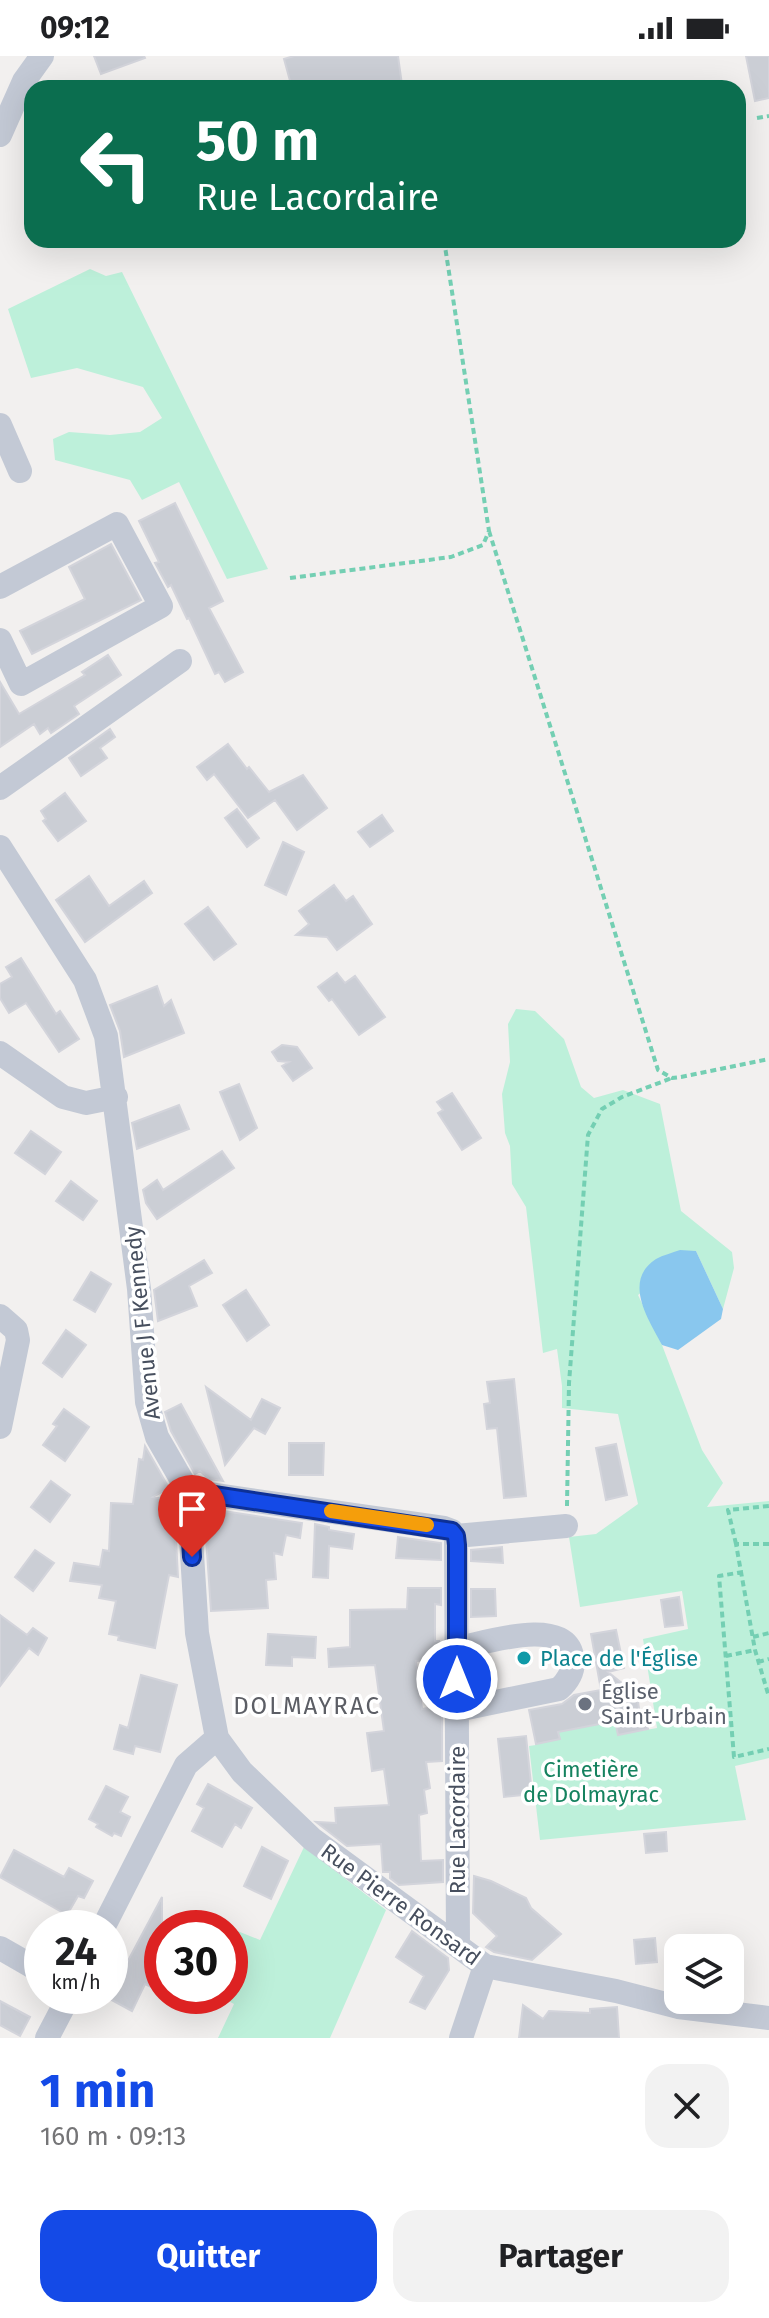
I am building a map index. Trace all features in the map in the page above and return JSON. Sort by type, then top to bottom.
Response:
[{"type":"street","points":[[25,80],[42,56]]},
{"type":"street","points":[[0,135],[24,81]]},
{"type":"street","points":[[0,425],[20,471]]},
{"type":"street","points":[[0,587],[117,524],[161,606],[21,684],[0,640]]},
{"type":"street","points":[[0,788],[180,661]]},
{"type":"street","name":"Avenue J F Kennedy","points":[[0,847],[90,991],[106,1036],[139,1289],[147,1402],[157,1437],[188,1491],[197,1633],[217,1738]]},
{"type":"street","points":[[0,1053],[63,1097],[86,1103],[116,1097]]},
{"type":"street","points":[[0,1316],[16,1330],[18,1340],[0,1427]]},
{"type":"street","points":[[188,1491],[444,1528],[456,1536],[566,1526]]},
{"type":"street","name":"Rue Lacordaire","points":[[456,1536],[458,1946]]},
{"type":"street","points":[[457,1710],[559,1689],[572,1672],[572,1656],[568,1646],[557,1636],[543,1633],[458,1648]]},
{"type":"street","points":[[112,1910],[186,1765],[217,1738]]},
{"type":"street","name":"Rue Pierre Ronsard","points":[[217,1738],[242,1772],[312,1839],[485,1966],[616,1991],[678,2007],[769,2018]]},
{"type":"street","points":[[0,1948],[24,1962]]},
{"type":"street","points":[[461,2038],[485,1966]]},
{"type":"street","points":[[47,2038],[60,2014]]},
{"type":"path","points":[[757,118],[769,116]]},
{"type":"path","points":[[445,248],[489,531],[658,1070],[672,1078]]},
{"type":"path","points":[[290,578],[451,557],[483,545],[489,531]]},
{"type":"path","points":[[566,1526],[569,1383],[588,1135],[602,1109],[622,1097],[672,1078],[769,1059]]},
{"type":"path","points":[[769,1506],[728,1510],[743,1572],[755,1650],[769,1697]]},
{"type":"path","points":[[736,1544],[769,1544]]},
{"type":"path","points":[[743,1572],[719,1576],[734,1757],[769,1749]]},
{"type":"path","points":[[753,1637],[769,1633]]},
{"type":"path","points":[[726,1656],[755,1650]]},
{"type":"path","points":[[758,1662],[769,1659]]},
{"type":"green space","points":[[90,269],[106,276],[122,272],[268,569],[227,579],[179,482],[142,500],[130,480],[55,460],[53,439],[69,432],[110,435],[140,432],[162,418],[143,387],[77,368],[31,378],[8,309]]},
{"type":"green space","name":"Cimetière de Dolmayrac","points":[[516,1009],[535,1011],[564,1039],[581,1087],[594,1098],[623,1090],[660,1104],[681,1211],[732,1252],[734,1268],[723,1309],[696,1251],[638,1295],[662,1345],[702,1450],[723,1483],[707,1507],[769,1501],[769,1758],[735,1766],[746,1820],[540,1840],[529,1746],[536,1745],[534,1733],[549,1731],[560,1739],[558,1732],[615,1721],[618,1735],[657,1728],[643,1639],[688,1629],[682,1591],[580,1607],[569,1537],[596,1534],[638,1504],[618,1414],[562,1408],[557,1349],[543,1353],[526,1207],[512,1184],[510,1146],[505,1133],[502,1094],[510,1062],[508,1024]]},
{"type":"green space","points":[[304,1847],[386,1910],[330,2038],[218,2038],[229,2014],[248,2014],[248,1935],[260,1940]]},
{"type":"water","points":[[680,1250],[696,1251],[723,1309],[721,1319],[678,1350],[662,1345],[645,1313],[640,1289],[646,1268],[656,1259]]},
{"type":"building","points":[[94,56],[144,56],[145,58],[101,74]]},
{"type":"building","points":[[294,56],[398,56],[401,80],[290,80],[284,59]]},
{"type":"building","points":[[746,56],[769,56],[769,98],[755,101]]},
{"type":"building","points":[[175,503],[223,601],[209,608],[243,672],[225,682],[219,672],[215,674],[189,618],[155,563],[159,562],[139,521]]},
{"type":"building","points":[[111,544],[141,600],[32,654],[20,631],[85,599],[69,567]]},
{"type":"building","points":[[108,655],[121,675],[74,706],[79,714],[51,733],[48,728],[40,734],[34,724],[0,747],[0,682],[19,714],[85,675],[82,672]]},
{"type":"building","points":[[110,729],[115,737],[100,748],[107,758],[81,776],[69,758]]},
{"type":"building","points":[[228,744],[269,792],[303,775],[327,808],[297,830],[275,800],[248,818],[214,774],[207,780],[197,767]]},
{"type":"building","points":[[65,793],[86,821],[58,841],[43,821],[46,819],[41,811]]},
{"type":"building","points":[[237,809],[259,838],[247,847],[225,818]]},
{"type":"building","points":[[382,815],[393,831],[370,847],[358,832]]},
{"type":"building","points":[[283,842],[304,852],[286,895],[265,885]]},
{"type":"building","points":[[89,876],[109,906],[144,881],[152,893],[85,942],[56,900]]},
{"type":"building","points":[[334,885],[346,901],[353,896],[372,924],[337,950],[327,937],[296,935],[309,924],[299,911]]},
{"type":"building","points":[[208,907],[236,944],[214,960],[185,924]]},
{"type":"building","points":[[21,958],[56,1014],[60,1011],[79,1039],[59,1052],[26,1003],[9,1013],[0,998],[0,984],[12,977],[6,967]]},
{"type":"building","points":[[337,973],[345,983],[355,976],[385,1017],[359,1035],[332,999],[329,1001],[318,987]]},
{"type":"building","points":[[157,986],[164,1006],[171,1000],[184,1033],[124,1057],[120,1031],[110,1005]]},
{"type":"building","points":[[282,1045],[297,1047],[312,1068],[293,1081],[282,1066],[289,1062],[278,1061],[272,1052]]},
{"type":"building","points":[[239,1084],[257,1128],[240,1140],[220,1092]]},
{"type":"building","points":[[452,1093],[481,1138],[462,1150],[438,1113],[443,1110],[437,1102]]},
{"type":"building","points":[[179,1105],[189,1129],[137,1149],[132,1123]]},
{"type":"building","points":[[31,1131],[61,1152],[45,1174],[15,1153]]},
{"type":"building","points":[[222,1151],[234,1168],[157,1219],[146,1203],[143,1190],[157,1180],[163,1190]]},
{"type":"building","points":[[71,1181],[97,1201],[83,1220],[56,1201]]},
{"type":"building","points":[[204,1260],[212,1273],[189,1286],[197,1306],[158,1321],[154,1290]]},
{"type":"building","points":[[91,1272],[111,1284],[95,1312],[74,1300]]},
{"type":"building","points":[[246,1290],[269,1325],[247,1341],[223,1305]]},
{"type":"building","points":[[66,1330],[86,1345],[62,1377],[43,1363]]},
{"type":"building","points":[[514,1379],[526,1496],[504,1498],[497,1428],[487,1429],[484,1404],[490,1403],[487,1382]]},
{"type":"building","points":[[206,1387],[251,1420],[262,1399],[280,1408],[265,1434],[254,1428],[225,1465]]},
{"type":"building","points":[[181,1404],[223,1481],[209,1479],[200,1471],[195,1474],[171,1431],[165,1412]]},
{"type":"building","points":[[64,1409],[89,1427],[65,1461],[43,1445],[57,1426],[53,1424]]},
{"type":"building","points":[[289,1443],[324,1443],[323,1475],[289,1475]]},
{"type":"building","points":[[616,1444],[627,1495],[606,1500],[596,1448]]},
{"type":"building","points":[[145,1446],[169,1488],[153,1497],[174,1501],[178,1577],[169,1575],[155,1648],[118,1640],[119,1636],[109,1634],[116,1601],[99,1598],[102,1585],[70,1581],[74,1563],[100,1567],[103,1550],[109,1551],[111,1503],[133,1504],[139,1459],[143,1460]]},
{"type":"building","points":[[51,1481],[70,1495],[50,1522],[31,1507]]},
{"type":"building","points":[[204,1508],[302,1523],[300,1538],[286,1535],[282,1555],[274,1553],[276,1579],[266,1580],[268,1608],[211,1611]]},
{"type":"building","points":[[315,1524],[354,1534],[352,1549],[329,1546],[328,1578],[313,1577]]},
{"type":"building","points":[[398,1537],[441,1543],[441,1560],[396,1558]]},
{"type":"building","points":[[502,1547],[503,1563],[471,1561],[471,1550]]},
{"type":"building","points":[[35,1550],[54,1563],[33,1591],[15,1577]]},
{"type":"building","points":[[408,1588],[441,1588],[441,1605],[435,1604],[435,1641],[439,1641],[441,1659],[416,1661],[422,1709],[442,1706],[442,1761],[426,1762],[430,1788],[424,1790],[427,1813],[419,1815],[421,1861],[443,1860],[443,1882],[399,1885],[390,1878],[390,1872],[383,1872],[381,1844],[347,1846],[316,1822],[336,1823],[335,1808],[389,1805],[384,1769],[372,1771],[367,1733],[384,1731],[375,1665],[329,1667],[328,1649],[350,1647],[350,1610],[407,1609]]},
{"type":"building","points":[[471,1589],[495,1589],[496,1616],[471,1617]]},
{"type":"building","points":[[679,1597],[683,1625],[665,1627],[661,1600]]},
{"type":"building","points":[[0,1615],[27,1635],[33,1628],[47,1638],[38,1655],[29,1648],[0,1686]]},
{"type":"building","name":"Église Saint-Urbain","points":[[616,1630],[624,1668],[608,1672],[637,1695],[640,1715],[645,1714],[648,1729],[618,1735],[615,1721],[558,1732],[560,1739],[536,1744],[529,1710],[562,1704],[574,1695],[601,1690],[591,1634]]},
{"type":"building","points":[[268,1634],[316,1637],[315,1658],[292,1657],[292,1666],[266,1665]]},
{"type":"building","points":[[141,1675],[177,1685],[160,1752],[135,1746],[133,1754],[114,1749],[120,1725],[128,1728]]},
{"type":"building","points":[[526,1736],[532,1794],[504,1797],[498,1739]]},
{"type":"building","points":[[208,1784],[252,1808],[241,1828],[235,1824],[222,1847],[192,1831],[204,1808],[197,1804]]},
{"type":"building","points":[[106,1786],[128,1797],[120,1812],[130,1817],[121,1836],[114,1833],[112,1836],[89,1819]]},
{"type":"building","points":[[666,1832],[667,1851],[646,1853],[644,1834]]},
{"type":"building","points":[[262,1847],[288,1861],[271,1899],[244,1886]]},
{"type":"building","points":[[14,1850],[64,1877],[69,1868],[93,1881],[84,1898],[78,1896],[70,1910],[58,1910],[0,1877]]},
{"type":"building","points":[[474,1876],[526,1898],[531,1908],[561,1934],[532,1960],[494,1952],[486,1947],[497,1936],[473,1913]]},
{"type":"building","points":[[162,1897],[162,1910],[155,1910]]},
{"type":"building","points":[[144,1931],[144,1986],[132,2011],[128,2009],[128,1961]]},
{"type":"building","points":[[412,1931],[448,1958],[449,1970],[425,2009],[410,2002],[424,1976],[396,1957]]},
{"type":"building","points":[[655,1938],[657,1962],[636,1964],[634,1940]]},
{"type":"building","points":[[0,2001],[30,2017],[20,2036],[0,2025]]},
{"type":"building","points":[[523,2005],[543,2019],[549,2011],[590,2013],[590,2009],[617,2007],[619,2038],[519,2038]]},
{"type":"slow traffic","points":[[331,1511],[427,1525]]},
{"type":"place","name":"Place de l'Église","points":[[524,1658]]},
{"type":"place","name":"Église Saint-Urbain","points":[[585,1704]]},
{"type":"district","name":"DOLMAYRAC","points":[[307,1706]]},
{"type":"route","points":[[192,1557],[188,1491],[452,1531],[457,1545],[457,1679]]}]
